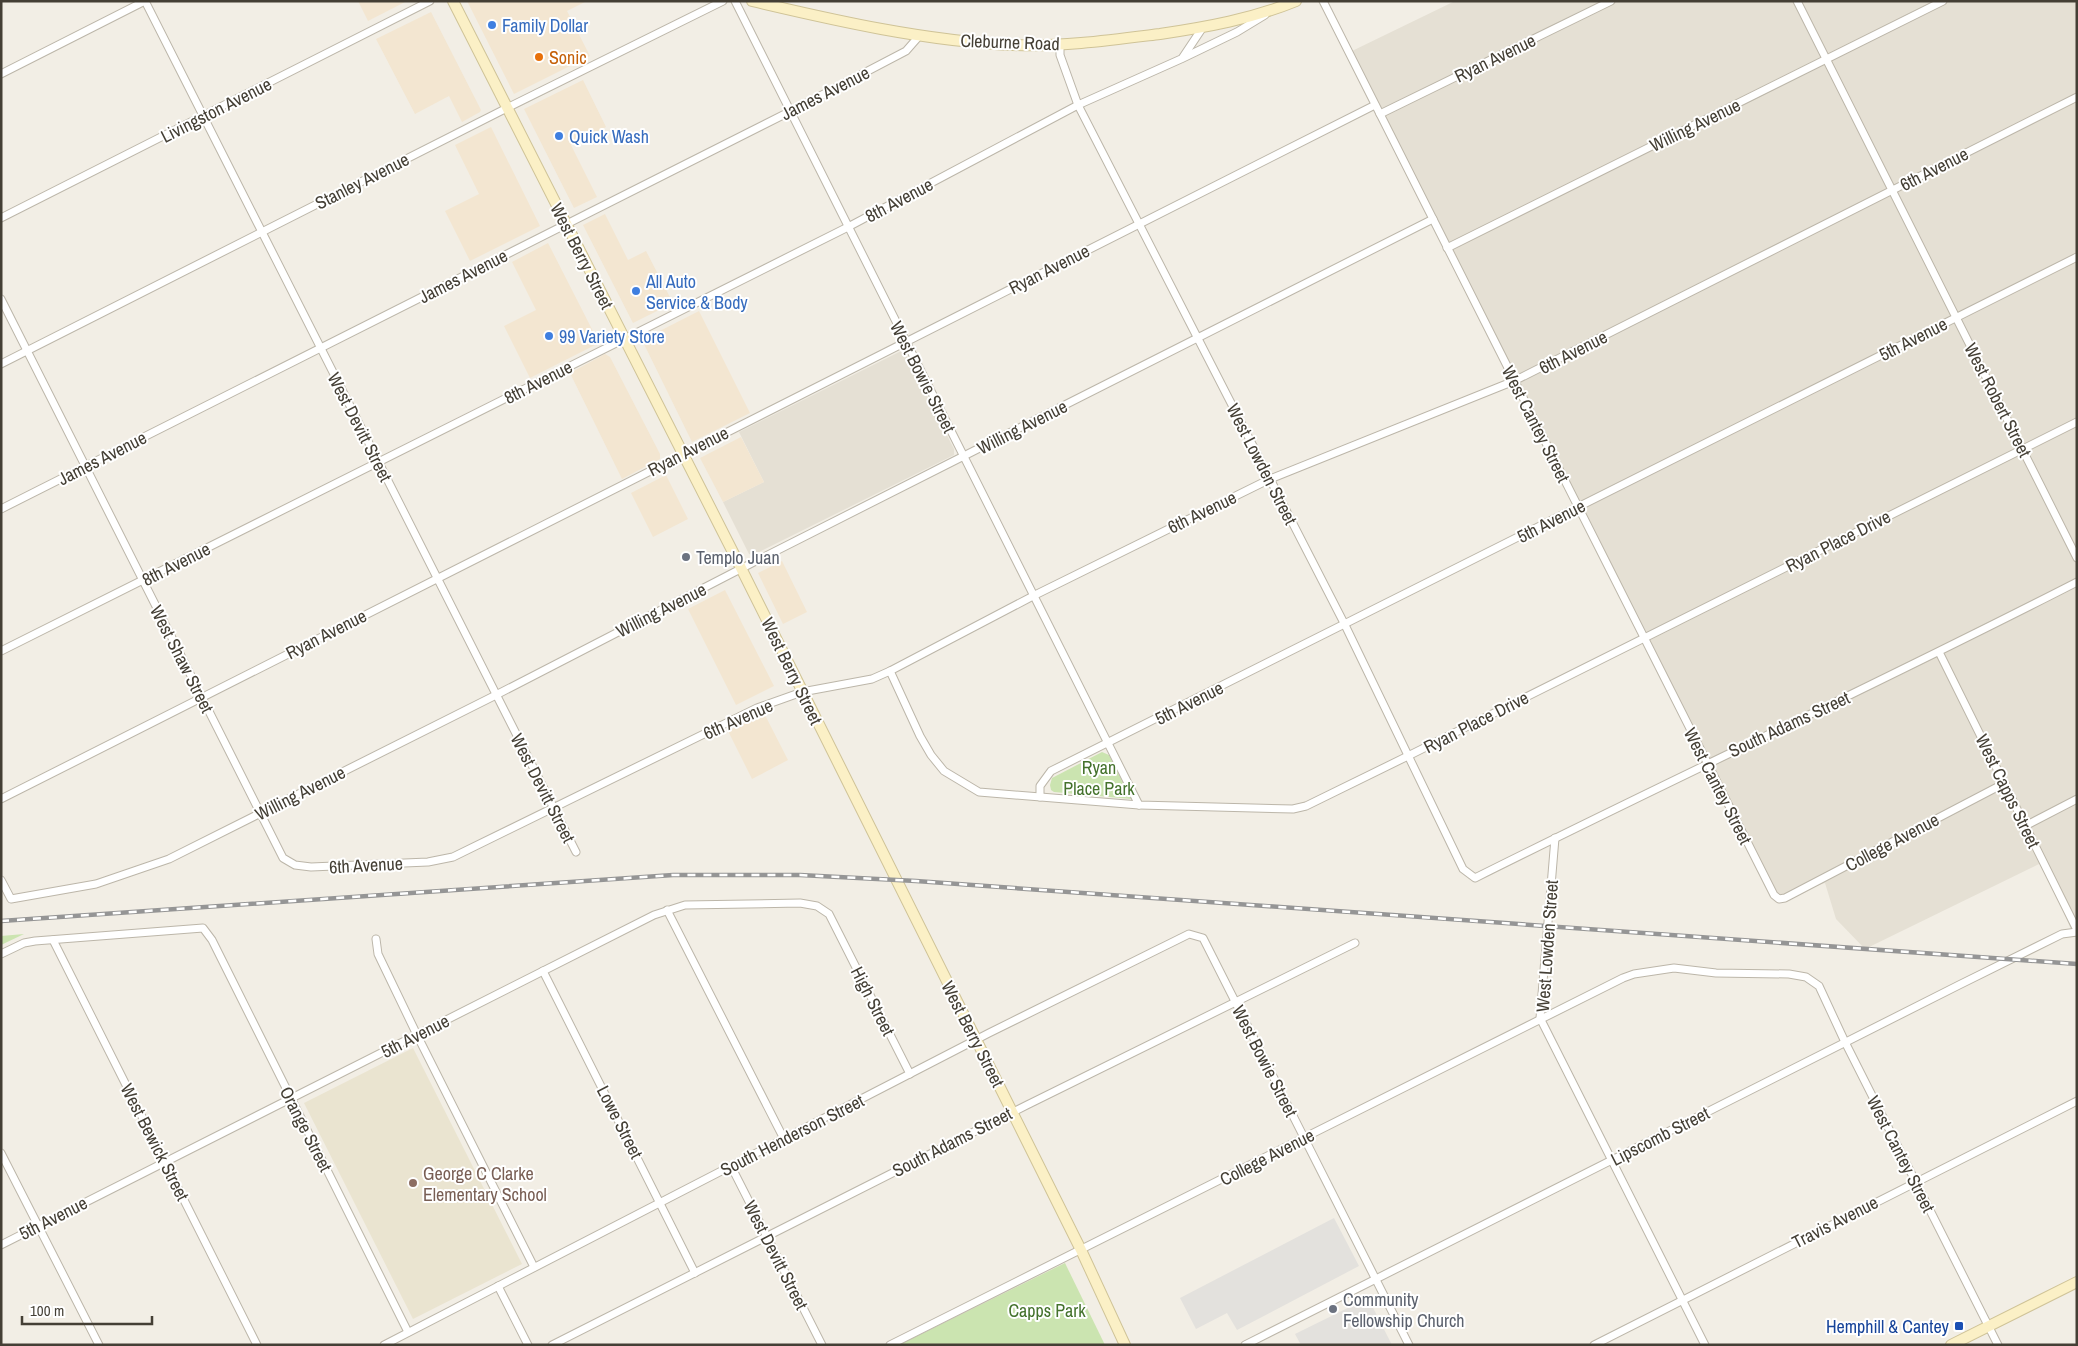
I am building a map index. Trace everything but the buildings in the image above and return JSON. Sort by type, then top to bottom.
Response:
[{"type":"main road","name":"West Berry Street","points":[[452,1],[741,568],[1081,1250],[1125,1345]]},
{"type":"main road","name":"Cleburne Road","points":[[752,1],[776,4],[920,35],[973,42],[1060,44],[1120,39],[1203,27],[1270,12]]},
{"type":"main road","name":"8th Avenue","points":[[1270,12],[1296,1]]},
{"type":"main road","points":[[1951,1345],[2077,1282]]},
{"type":"street","points":[[1,74],[145,1]]},
{"type":"street","name":"West Devitt Street","points":[[145,1],[576,852]]},
{"type":"street","name":"Livingston Avenue","points":[[1,218],[430,1]]},
{"type":"street","name":"Stanley Avenue","points":[[1,364],[723,1]]},
{"type":"street","name":"West Bowie Street","points":[[735,1],[1139,805]]},
{"type":"street","name":"West Cantey Street","points":[[1323,1],[1706,763],[1768,885],[1778,899]]},
{"type":"street","name":"Ryan Avenue","points":[[1380,114],[1611,1]]},
{"type":"street","name":"West Robert Street","points":[[1796,1],[2077,558]]},
{"type":"street","name":"Willing Avenue","points":[[1447,248],[1943,1]]},
{"type":"street","name":"8th Avenue","points":[[1,651],[848,227],[1078,106],[1237,32],[1270,12]]},
{"type":"street","points":[[1181,59],[1203,27]]},
{"type":"street","name":"James Avenue","points":[[1,509],[906,52],[920,35]]},
{"type":"street","name":"West Lowden Street","points":[[1060,44],[1060,55],[1078,106],[1345,624],[1410,755],[1463,869],[1475,878]]},
{"type":"street","name":"6th Avenue","points":[[311,867],[428,862],[453,857],[471,850],[553,806],[757,708],[802,692],[872,679],[890,672],[1035,595],[1270,479],[1514,381],[2077,97]]},
{"type":"street","name":"Ryan Avenue","points":[[1,799],[682,453],[1375,105]]},
{"type":"street","name":"Willing Avenue","points":[[1,880],[11,899],[96,884],[169,859],[496,695],[741,568],[1433,220]]},
{"type":"street","name":"5th Avenue","points":[[1040,797],[1040,786],[1052,772],[2077,257]]},
{"type":"street","name":"West Shaw Street","points":[[1,299],[283,858],[295,865],[311,867]]},
{"type":"street","name":"Ryan Place Drive","points":[[890,672],[920,736],[944,771],[979,792],[1139,805],[1293,809],[1306,806],[1410,755],[2077,422]]},
{"type":"street","name":"South Adams Street","points":[[1475,878],[1706,763],[1939,652],[2077,582]]},
{"type":"street","name":"West Capps Street","points":[[1939,652],[2077,931]]},
{"type":"street","name":"College Avenue","points":[[1778,899],[1785,898],[2005,783]]},
{"type":"street","points":[[2025,826],[2077,799]]},
{"type":"street","name":"West Lowden Street","points":[[1555,838],[1540,1018],[1705,1345]]},
{"type":"street","name":"5th Avenue","points":[[1,1244],[667,910],[685,905],[800,902],[817,906],[829,914],[835,928]]},
{"type":"street","points":[[667,910],[784,1139]]},
{"type":"street","name":"Orange Street","points":[[52,940],[203,928],[212,940],[408,1332]]},
{"type":"street","name":"High Street","points":[[835,928],[910,1074]]},
{"type":"street","name":"Lipscomb Street","points":[[1245,1345],[2062,934],[2077,931]]},
{"type":"street","name":"South Henderson Street","points":[[384,1345],[976,1040],[1189,934],[1203,938]]},
{"type":"street","name":"West Bowie Street","points":[[1203,938],[1409,1345]]},
{"type":"street","points":[[376,939],[378,954],[417,1035],[534,1267]]},
{"type":"street","points":[[1,954],[24,943],[52,940]]},
{"type":"street","name":"West Bewick Street","points":[[52,940],[257,1345]]},
{"type":"street","name":"South Adams Street","points":[[552,1345],[1012,1112],[1355,943]]},
{"type":"street","name":"West Cantey Street","points":[[1645,972],[1674,968],[1716,973],[1789,974],[1806,977],[1819,986],[1845,1042],[1998,1345]]},
{"type":"street","name":"Lowe Street","points":[[543,971],[695,1273]]},
{"type":"street","name":"College Avenue","points":[[890,1345],[1540,1018],[1623,978],[1645,972]]},
{"type":"street","name":"Travis Avenue","points":[[1594,1345],[2077,1101]]},
{"type":"street","points":[[1,1153],[99,1345]]},
{"type":"street","name":"West Devitt Street","points":[[731,1166],[822,1345]]},
{"type":"street","points":[[498,1286],[528,1345]]},
{"type":"shaded area","points":[[358,1],[407,1],[368,21]]},
{"type":"shaded area","points":[[467,1],[587,1],[567,11],[590,56],[514,94]]},
{"type":"shaded area","points":[[1455,1],[2077,1],[2077,932],[2072,932],[2043,862],[1865,949],[1836,919],[1825,883],[1779,899],[1352,51]]},
{"type":"shaded area","points":[[431,12],[481,110],[462,122],[449,96],[415,114],[376,39]]},
{"type":"shaded area","points":[[583,80],[606,127],[571,145],[597,197],[574,208],[524,109]]},
{"type":"shaded area","points":[[491,127],[540,226],[470,261],[445,211],[479,194],[455,145]]},
{"type":"shaded area","points":[[605,214],[628,260],[646,251],[673,303],[633,323],[583,225]]},
{"type":"shaded area","points":[[548,243],[599,343],[530,378],[504,326],[536,310],[512,262]]},
{"type":"shaded area","points":[[699,311],[750,413],[692,442],[642,340]]},
{"type":"shaded area","points":[[901,351],[905,353],[954,449],[954,455],[753,555],[749,554],[723,502],[764,482],[739,432]]},
{"type":"shaded area","points":[[605,354],[610,357],[660,454],[660,459],[622,479],[570,373]]},
{"type":"shaded area","points":[[741,437],[764,482],[723,502],[700,458]]},
{"type":"shaded area","points":[[666,475],[688,519],[653,537],[631,493]]},
{"type":"shaded area","points":[[782,561],[807,612],[783,624],[758,573]]},
{"type":"shaded area","points":[[725,590],[774,686],[736,705],[688,609]]},
{"type":"shaded area","points":[[764,713],[788,760],[752,779],[728,731]]},
{"type":"shaded area","name":"George C Clarke Elementary School","points":[[413,1048],[522,1264],[413,1319],[304,1103]]},
{"type":"shaded area","points":[[1334,1218],[1359,1266],[1237,1330],[1227,1313],[1196,1329],[1180,1298]]},
{"type":"shaded area","points":[[1368,1298],[1392,1345],[1301,1345],[1295,1334]]},
{"type":"green space","name":"Ryan Place Park","points":[[1102,752],[1109,755],[1131,799],[1054,792],[1051,790],[1052,778]]},
{"type":"green space","points":[[24,934],[1,945],[1,936]]},
{"type":"green space","name":"Capps Park","points":[[1065,1263],[1105,1345],[899,1345]]},
{"type":"railway","points":[[1,921],[673,875],[800,875],[916,881],[2077,964]]},
{"type":"place","name":"Family Dollar","points":[[492,25]]},
{"type":"place","name":"Sonic","points":[[539,57]]},
{"type":"place","name":"Quick Wash","points":[[559,136]]},
{"type":"place","name":"All Auto Service & Body","points":[[636,291]]},
{"type":"place","name":"99 Variety Store","points":[[549,336]]},
{"type":"place","name":"Templo Juan","points":[[686,557]]},
{"type":"place","name":"George C Clarke Elementary School","points":[[413,1183]]},
{"type":"place","name":"Community Fellowship Church","points":[[1333,1309]]},
{"type":"place","name":"Hemphill & Cantey","points":[[1959,1326]]}]
